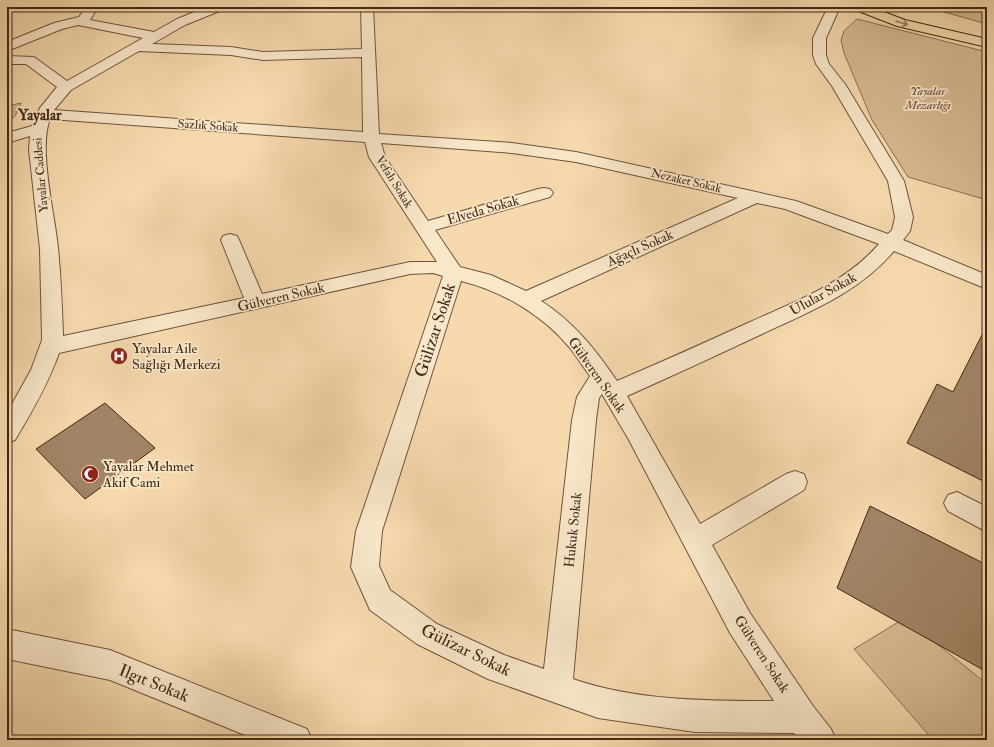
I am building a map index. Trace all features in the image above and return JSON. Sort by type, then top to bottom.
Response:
[{"type":"main road","points":[[862,8],[904,12],[987,33]]},
{"type":"main road","points":[[862,8],[901,23],[987,43]]},
{"type":"street","points":[[7,47],[62,25],[80,22],[86,19],[92,7]]},
{"type":"street","points":[[7,138],[41,121],[52,101],[66,88],[194,11],[218,7]]},
{"type":"street","name":"Vefalı Sokak","points":[[368,7],[372,138],[377,157],[454,273]]},
{"type":"street","name":"Ulular Sokak","points":[[607,384],[677,365],[829,294],[859,275],[901,231],[904,217],[896,181],[838,84],[825,71],[819,55],[819,36],[834,7]]},
{"type":"street","points":[[862,8],[881,7]]},
{"type":"street","points":[[80,22],[154,36]]},
{"type":"street","points":[[136,47],[231,51],[263,56],[369,53]]},
{"type":"street","points":[[7,60],[29,60],[66,88]]},
{"type":"street","name":"Sazlık Sokak","points":[[41,121],[372,138]]},
{"type":"street","name":"Yayalar Caddesi","points":[[7,433],[23,407],[42,370],[53,340],[49,249],[37,150],[41,121]]},
{"type":"street","name":"Nezaket Sokak","points":[[372,138],[463,144],[534,151],[627,168],[755,197],[790,206],[891,243],[987,282]]},
{"type":"street","name":"Elveda Sokak","points":[[423,228],[544,193]]},
{"type":"street","name":"Ağaçlı Sokak","points":[[524,300],[755,197]]},
{"type":"street","points":[[230,240],[255,302]]},
{"type":"street","name":"Gülveren Sokak","points":[[50,347],[410,268],[433,267],[484,280],[512,292],[550,316],[577,342],[607,384],[696,541],[740,623],[802,717],[820,740]]},
{"type":"street","name":"Gülizar Sokak","points":[[454,273],[369,531],[365,567],[380,600],[427,634],[499,668],[598,703],[695,716],[802,717]]},
{"type":"street","name":"Hukuk Sokak","points":[[557,688],[584,420],[588,397],[607,384]]},
{"type":"street","points":[[696,541],[795,482]]},
{"type":"street","points":[[957,503],[987,520]]},
{"type":"street","name":"Ilgıt Sokak","points":[[7,644],[110,666],[296,740]]},
{"type":"green space","points":[[926,7],[987,7],[987,24]]},
{"type":"green space","name":"Yayalar Mezarlığı","points":[[857,19],[987,52],[987,200],[908,177],[872,120],[844,53],[841,40],[844,31]]},
{"type":"green space","points":[[21,103],[15,116],[7,123],[7,106]]},
{"type":"green space","points":[[905,618],[987,684],[987,740],[933,740],[854,649]]},
{"type":"building","points":[[987,325],[987,483],[907,443],[937,384],[953,392]]},
{"type":"building","name":"Yayalar Mehmet Akif Cami","points":[[105,403],[155,448],[85,499],[36,449]]},
{"type":"building","points":[[870,506],[987,565],[987,672],[837,588]]},
{"type":"place","name":"Yayalar Aile Sağlığı Merkezi","points":[[119,356]]},
{"type":"place","name":"Yayalar Mehmet Akif Cami","points":[[90,474]]},
{"type":"district","name":"Yayalar","points":[[40,115]]}]
